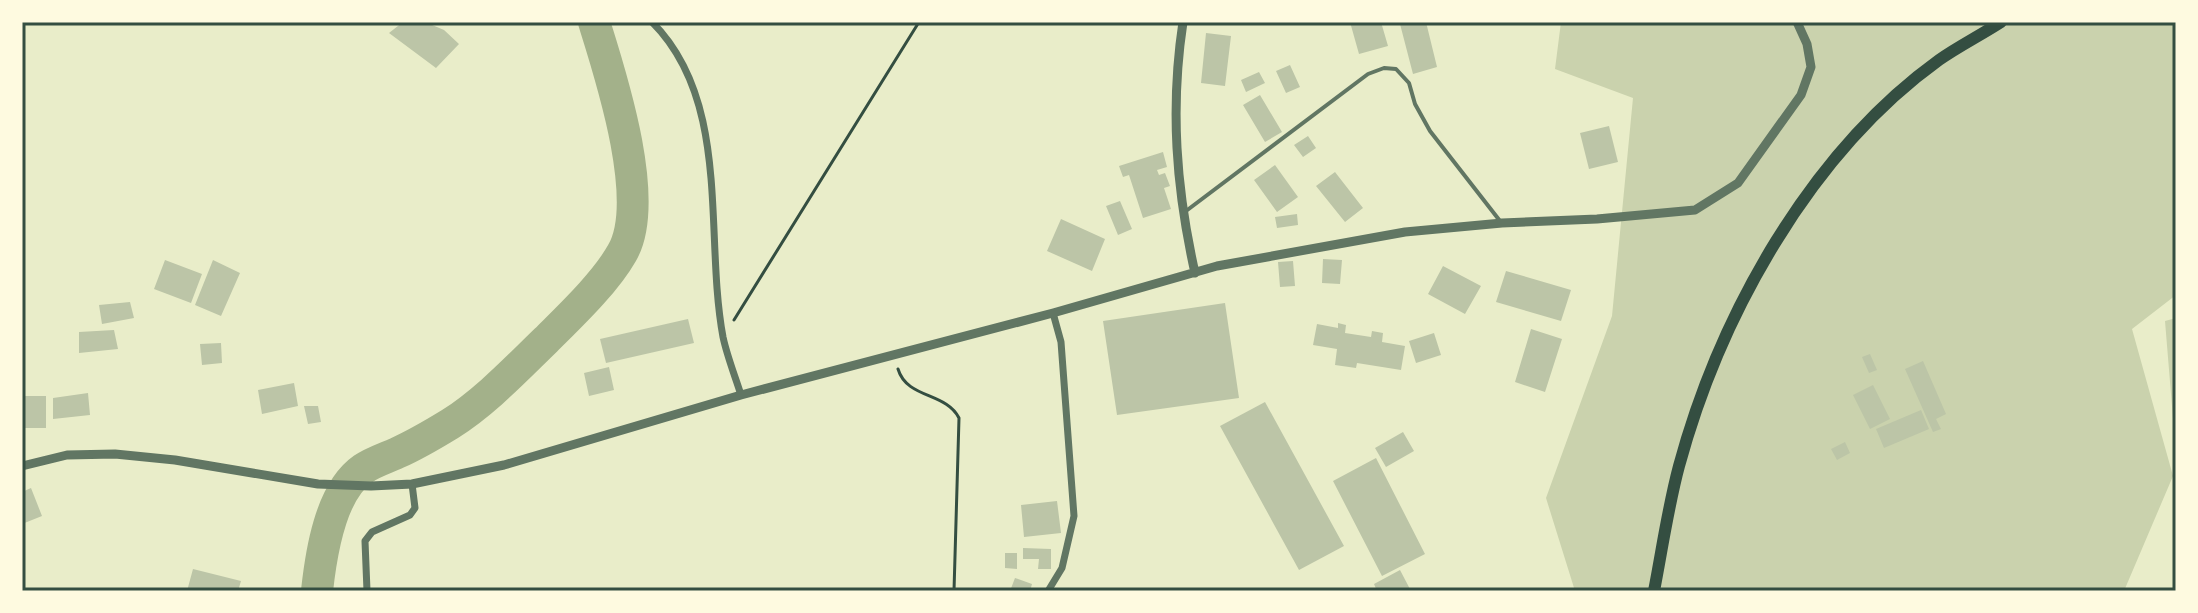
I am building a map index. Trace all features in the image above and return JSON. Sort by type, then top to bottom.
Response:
[{"type":"highway","points":[[1654,591],[1679,467],[1708,376],[1744,296],[1784,226],[1835,161],[1884,106],[1939,60],[2001,22]]},
{"type":"street","points":[[652,22],[666,36],[688,78],[704,123],[724,337],[741,395]]},
{"type":"street","points":[[1183,22],[1174,98],[1176,153],[1195,273]]},
{"type":"street","points":[[22,466],[67,455],[115,454],[175,460],[325,484],[412,484],[504,465],[741,395],[1195,273],[1405,232],[1695,210],[1738,183],[1801,95],[1811,67],[1807,44],[1797,22]]},
{"type":"street","points":[[1048,591],[1062,568],[1074,516],[1061,342],[1053,313]]},
{"type":"street","points":[[367,591],[365,541],[372,532],[410,515],[415,508],[412,484]]},
{"type":"lane","points":[[1184,212],[1368,74],[1384,68],[1396,69],[1409,83],[1415,104],[1430,131],[1502,223]]},
{"type":"path","points":[[724,337],[919,22]]},
{"type":"path","points":[[895,354],[899,375],[912,389],[946,402],[954,408],[959,418],[954,591]]},
{"type":"green space","points":[[1561,22],[2176,22],[2176,295],[2132,329],[2173,476],[2124,591],[1575,591],[1546,498],[1612,316],[1633,98],[1555,69]]},
{"type":"green space","points":[[2176,318],[2176,455],[2165,321]]},
{"type":"building","points":[[403,22],[425,22],[444,30],[459,44],[436,68],[389,33]]},
{"type":"building","points":[[1350,22],[1381,22],[1388,46],[1359,54]]},
{"type":"building","points":[[1426,22],[1437,67],[1413,74],[1400,24]]},
{"type":"building","points":[[1206,33],[1231,36],[1225,86],[1201,83]]},
{"type":"building","points":[[1290,65],[1300,87],[1286,93],[1276,71]]},
{"type":"building","points":[[1259,72],[1265,83],[1246,92],[1241,80]]},
{"type":"building","points":[[1260,95],[1282,132],[1265,142],[1243,105]]},
{"type":"building","points":[[1609,126],[1618,162],[1589,169],[1580,133]]},
{"type":"building","points":[[1308,136],[1316,148],[1303,157],[1294,145]]},
{"type":"building","points":[[1163,152],[1167,167],[1157,170],[1159,175],[1165,173],[1170,186],[1164,188],[1171,209],[1143,218],[1129,175],[1123,177],[1119,166]]},
{"type":"building","points":[[1275,165],[1298,197],[1277,212],[1254,180]]},
{"type":"building","points":[[1335,172],[1363,208],[1345,222],[1316,186]]},
{"type":"building","points":[[1120,201],[1132,229],[1118,235],[1106,206]]},
{"type":"building","points":[[1297,214],[1298,225],[1277,228],[1275,217]]},
{"type":"building","points":[[1061,219],[1105,239],[1092,271],[1047,251]]},
{"type":"building","points":[[1323,259],[1342,260],[1340,284],[1322,283]]},
{"type":"building","points":[[165,260],[202,274],[191,303],[154,289]]},
{"type":"building","points":[[213,260],[240,273],[221,316],[195,305]]},
{"type":"building","points":[[1293,261],[1295,286],[1280,287],[1278,262]]},
{"type":"building","points":[[1443,266],[1481,286],[1465,314],[1428,294]]},
{"type":"building","points":[[1506,271],[1571,290],[1561,321],[1496,302]]},
{"type":"building","points":[[130,302],[134,318],[102,324],[99,305]]},
{"type":"building","points":[[1225,303],[1239,398],[1117,415],[1103,321]]},
{"type":"building","points":[[688,319],[694,343],[606,363],[600,339]]},
{"type":"building","points":[[1338,323],[1346,325],[1345,333],[1371,337],[1372,331],[1383,333],[1382,342],[1405,346],[1401,370],[1357,363],[1356,368],[1335,365],[1337,349],[1313,345],[1317,324],[1338,328]]},
{"type":"building","points":[[1531,329],[1562,339],[1545,392],[1515,382]]},
{"type":"building","points":[[114,330],[118,349],[79,353],[79,332]]},
{"type":"building","points":[[1434,333],[1441,355],[1416,363],[1409,341]]},
{"type":"building","points":[[221,343],[222,363],[202,365],[200,344]]},
{"type":"building","points":[[1870,354],[1877,370],[1869,373],[1862,357]]},
{"type":"building","points":[[1923,361],[1946,414],[1936,419],[1941,429],[1933,432],[1905,369]]},
{"type":"building","points":[[609,367],[614,390],[589,396],[584,373]]},
{"type":"building","points":[[294,383],[298,406],[262,414],[258,390]]},
{"type":"building","points":[[1873,385],[1890,419],[1870,429],[1853,395]]},
{"type":"building","points":[[88,393],[90,415],[53,419],[53,398]]},
{"type":"building","points":[[22,396],[46,396],[46,428],[22,428]]},
{"type":"building","points":[[1265,402],[1344,546],[1299,570],[1220,426]]},
{"type":"building","points":[[304,406],[318,406],[321,422],[308,424]]},
{"type":"building","points":[[1921,410],[1929,429],[1884,448],[1876,429]]},
{"type":"building","points":[[1403,432],[1414,451],[1386,467],[1375,448]]},
{"type":"building","points":[[1845,442],[1850,453],[1837,460],[1831,449]]},
{"type":"building","points":[[1376,458],[1425,554],[1382,576],[1333,481]]},
{"type":"building","points":[[31,488],[42,516],[22,524],[22,492]]},
{"type":"building","points":[[1057,501],[1061,533],[1024,537],[1021,505]]},
{"type":"building","points":[[1023,548],[1051,549],[1051,569],[1038,569],[1039,559],[1023,559]]},
{"type":"building","points":[[1005,553],[1017,553],[1017,569],[1005,568]]},
{"type":"building","points":[[193,569],[241,581],[238,591],[187,591]]},
{"type":"building","points":[[1400,570],[1411,591],[1377,591],[1374,584]]},
{"type":"building","points":[[1015,578],[1032,584],[1030,591],[1010,591]]},
{"type":"waterway","points":[[317,591],[329,525],[342,493],[352,479],[363,469],[450,424],[488,395],[587,299],[622,253],[630,231],[633,203],[631,172],[618,105],[594,22]]}]
